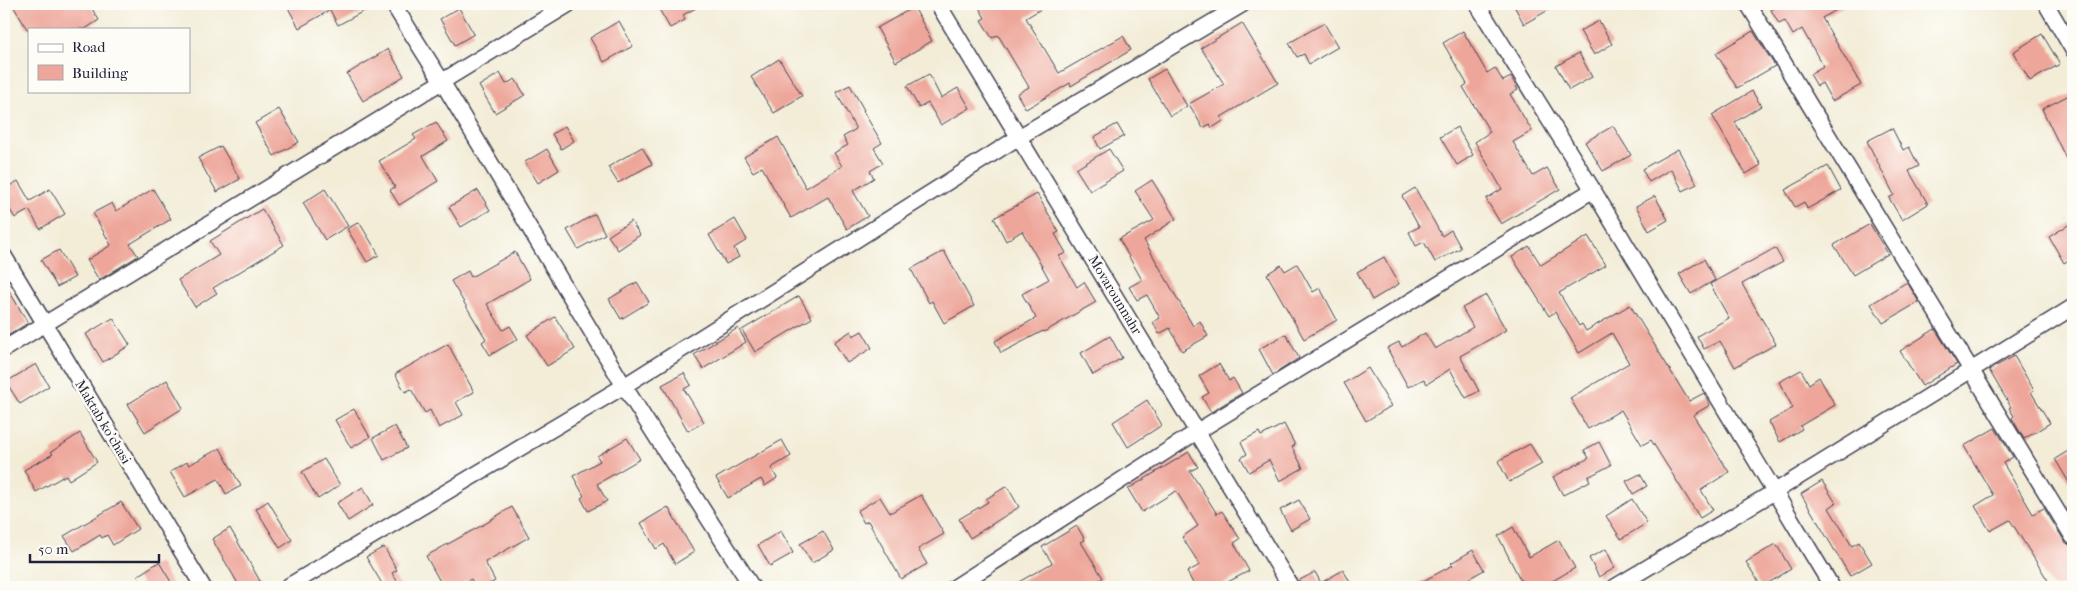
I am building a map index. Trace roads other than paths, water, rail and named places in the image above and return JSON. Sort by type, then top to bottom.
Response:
[{"type":"street","points":[[393,4],[441,80],[624,386],[752,587]]},
{"type":"street","points":[[4,349],[441,80],[569,4]]},
{"type":"street","name":"Movarounnahr","points":[[938,4],[1291,587]]},
{"type":"street","points":[[287,587],[624,386],[1019,138],[1244,4]]},
{"type":"street","points":[[1477,4],[1593,190],[1832,587]]},
{"type":"street","points":[[1748,4],[2073,537]]},
{"type":"street","points":[[2046,4],[2073,50]]},
{"type":"street","points":[[955,587],[1198,431],[1593,190]]},
{"type":"street","name":"Maktab ko'chasi","points":[[4,256],[203,587]]},
{"type":"street","points":[[1615,587],[1774,492],[2073,307]]}]
